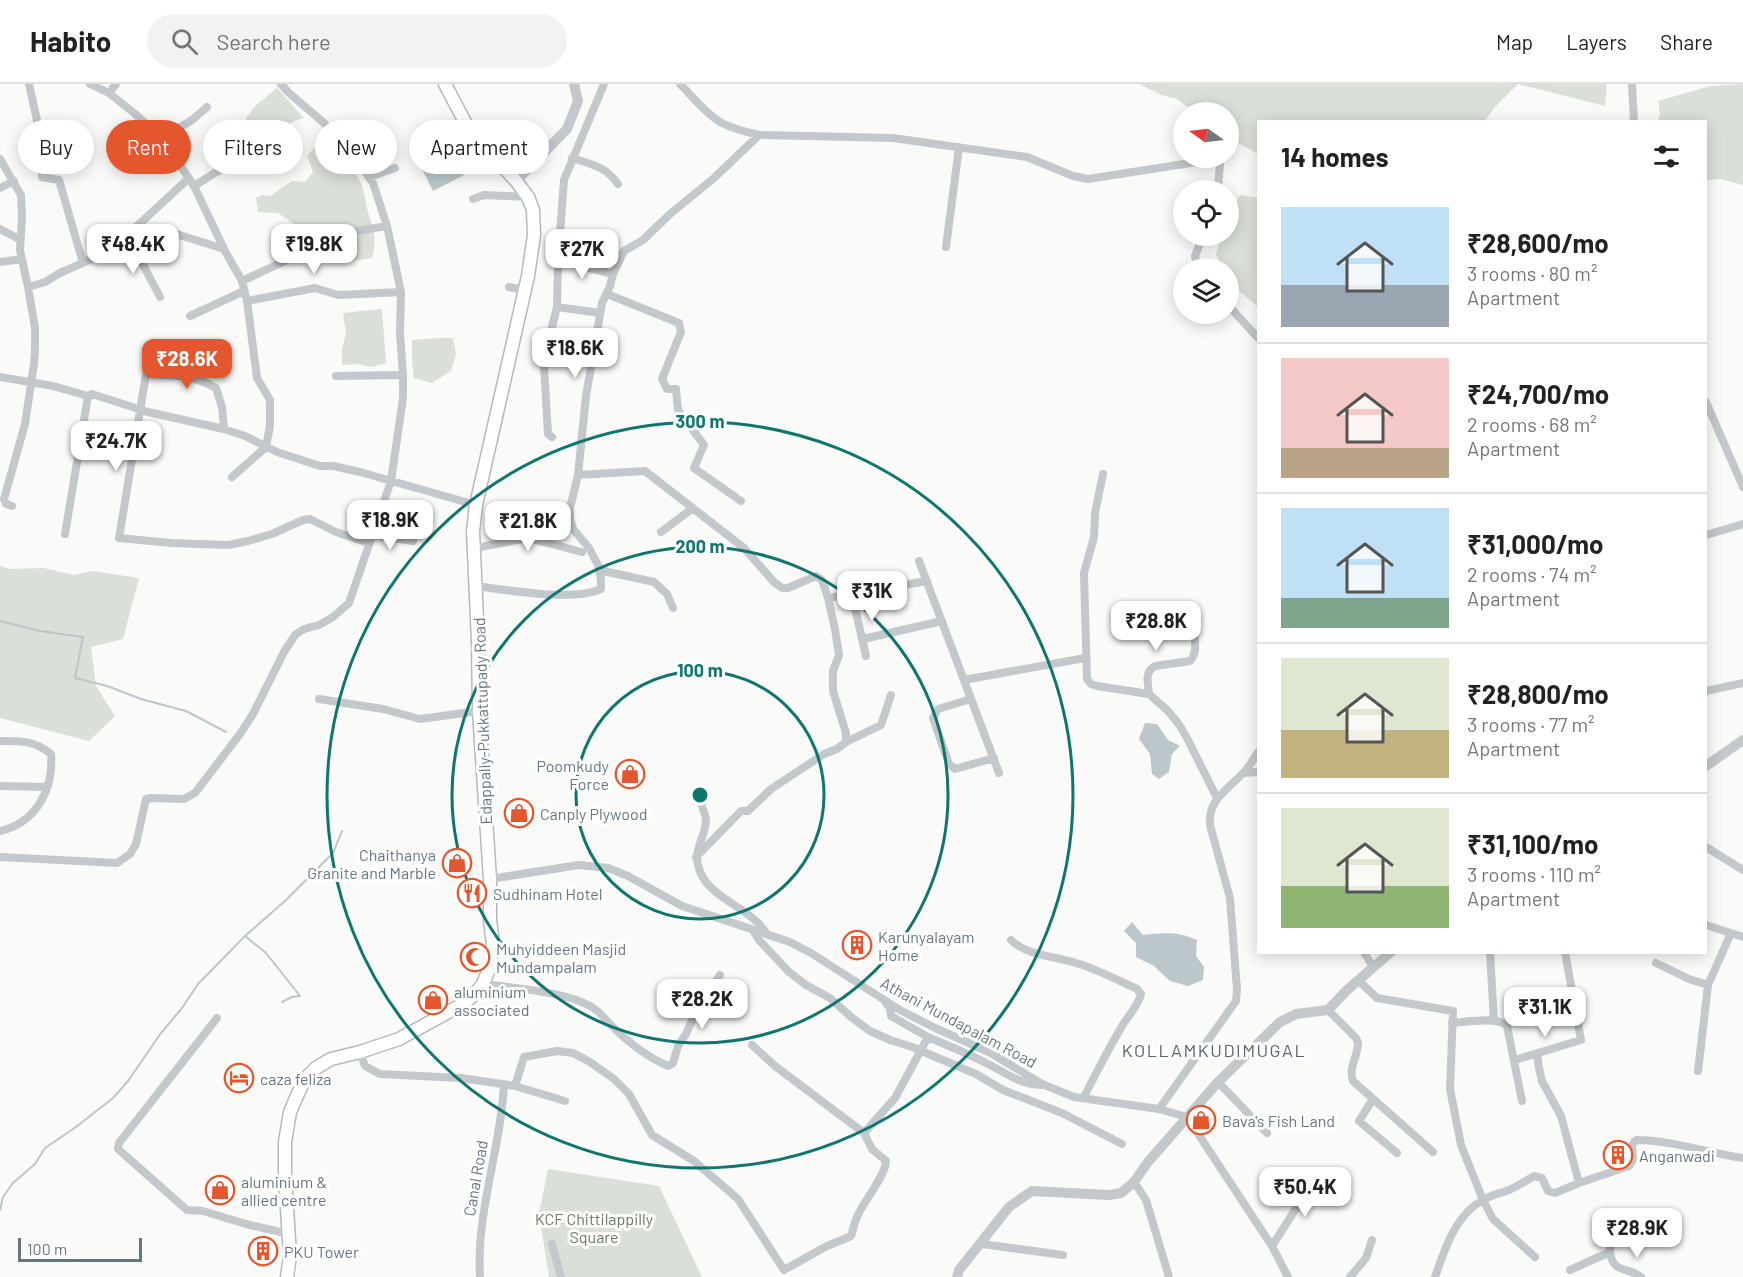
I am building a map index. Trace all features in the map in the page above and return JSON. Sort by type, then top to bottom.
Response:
[{"type":"main road","name":"Edappally-Pukkattupady Road","points":[[287,1277],[290,1256],[285,1143],[290,1112],[304,1080],[316,1068],[331,1059],[399,1039],[463,1004],[483,984],[489,969],[493,944],[478,711],[477,586],[473,531],[476,505],[525,290],[534,235],[533,210],[528,197],[516,181],[466,124],[445,84]]},
{"type":"street","points":[[29,84],[40,134],[42,177],[59,180],[83,263]]},
{"type":"street","points":[[90,84],[109,93],[141,120]]},
{"type":"street","points":[[109,93],[116,84]]},
{"type":"street","points":[[0,857],[102,863],[117,863],[123,860],[136,844],[146,799],[184,799],[195,793],[253,714],[295,635],[333,617],[349,603],[391,481],[400,423],[403,375],[400,333],[401,292],[387,226],[373,183],[354,156],[324,123],[281,84]]},
{"type":"street","points":[[516,181],[567,129],[578,101],[574,84]]},
{"type":"street","points":[[552,437],[548,434],[544,366],[557,307],[564,180],[604,84]]},
{"type":"street","points":[[680,84],[722,123],[759,135],[893,138],[1027,158],[1073,176],[1088,178],[1215,159],[1220,162],[1219,180]]},
{"type":"street","points":[[1632,84],[1634,120]]},
{"type":"street","points":[[191,121],[207,107]]},
{"type":"street","points":[[477,586],[544,594],[592,593],[600,589],[600,570],[589,548],[573,529],[570,508],[578,475],[586,396],[602,303],[624,251],[643,240],[759,135]]},
{"type":"street","points":[[946,247],[959,147]]},
{"type":"street","points":[[572,158],[610,173],[618,184]]},
{"type":"street","points":[[0,159],[21,195],[22,216],[19,239],[35,328],[35,357],[25,424],[4,499],[6,504],[12,506]]},
{"type":"street","points":[[186,174],[242,281],[257,378],[268,395],[271,405],[266,447],[232,477]]},
{"type":"street","points":[[28,287],[45,282],[98,256],[192,182],[207,174]]},
{"type":"street","points":[[369,177],[378,174]]},
{"type":"street","points":[[0,189],[14,181]]},
{"type":"street","points":[[473,199],[484,195],[528,197]]},
{"type":"street","points":[[242,281],[345,233],[387,226]]},
{"type":"street","points":[[0,229],[19,239]]},
{"type":"street","points":[[170,232],[224,249]]},
{"type":"street","points":[[118,242],[140,259],[160,297]]},
{"type":"street","points":[[0,262],[22,260]]},
{"type":"street","points":[[558,260],[613,274]]},
{"type":"street","points":[[509,287],[525,290]]},
{"type":"street","points":[[246,301],[315,288],[338,295],[401,292]]},
{"type":"street","points":[[190,316],[244,291]]},
{"type":"street","points":[[606,294],[679,323],[681,332],[662,379],[667,389],[676,388],[678,410],[704,445],[694,468],[741,501]]},
{"type":"street","points":[[557,307],[600,313]]},
{"type":"street","points":[[1239,317],[1257,337]]},
{"type":"street","points":[[224,429],[222,407],[216,388],[203,381],[183,376],[146,374],[119,538],[228,545],[264,536],[310,519],[336,532],[370,539],[413,541]]},
{"type":"street","points":[[336,376],[403,375]]},
{"type":"street","points":[[0,377],[70,390],[88,396],[92,394],[139,409],[224,429],[320,466],[333,466],[360,472],[476,505]]},
{"type":"street","points":[[65,534],[88,396]]},
{"type":"street","points":[[1707,404],[1743,488]]},
{"type":"street","points":[[578,475],[645,471],[744,548],[782,588],[788,588],[816,576],[822,580],[828,598],[839,655],[833,671],[833,691],[846,733],[846,742]]},
{"type":"street","points":[[1103,474],[1095,513],[1094,537],[1084,573],[1087,679],[1091,684],[1149,694],[1178,723],[1217,798]]},
{"type":"street","points":[[662,532],[693,508]]},
{"type":"street","points":[[1707,535],[1743,524]]},
{"type":"street","points":[[475,548],[528,538],[582,552]]},
{"type":"street","points":[[920,561],[999,773]]},
{"type":"street","points":[[600,570],[654,582],[667,594],[673,608]]},
{"type":"street","points":[[828,598],[927,581]]},
{"type":"street","points":[[852,595],[866,656]]},
{"type":"street","points":[[1149,694],[1147,676],[1151,668],[1190,661],[1196,653],[1191,619]]},
{"type":"street","points":[[863,639],[942,621]]},
{"type":"street","points":[[964,680],[1085,658]]},
{"type":"street","points":[[1707,692],[1743,683]]},
{"type":"street","points":[[696,857],[741,810],[748,811],[771,789],[824,754],[881,725],[891,695]]},
{"type":"street","points":[[319,699],[383,709],[420,719],[478,711]]},
{"type":"street","points":[[971,699],[938,709],[933,718],[949,765],[955,769],[994,758]]},
{"type":"street","points":[[1707,765],[1743,740]]},
{"type":"street","points":[[0,741],[28,742],[41,746],[51,754],[52,765],[39,807],[18,825],[0,831]]},
{"type":"street","points":[[1158,1109],[1236,1000],[1238,990],[1230,898],[1210,825],[1211,808],[1217,798],[1244,773],[1257,754]]},
{"type":"street","points":[[1244,773],[1257,772]]},
{"type":"street","points":[[0,786],[47,787]]},
{"type":"street","points":[[702,806],[706,819],[696,857],[703,878],[711,887],[758,922],[766,933]]},
{"type":"street","points":[[1707,848],[1743,870]]},
{"type":"street","name":"Athani Mundapalam Road","points":[[490,879],[579,865],[608,868],[628,876],[682,906],[790,942],[885,1001],[935,1028],[989,1052],[1042,1084],[1074,1097],[1158,1109],[1187,1118]]},
{"type":"street","points":[[1707,926],[1743,937]]},
{"type":"street","points":[[753,930],[759,940],[797,979],[830,998],[870,1030],[976,1074],[1003,1090],[1062,1113],[1122,1144]]},
{"type":"street","points":[[1698,1071],[1708,985],[1731,933]]},
{"type":"street","points":[[1011,940],[1032,952],[1079,963],[1137,989],[1141,994],[1139,1001],[1105,1055],[1084,1097]]},
{"type":"street","points":[[1365,954],[1373,967]]},
{"type":"street","points":[[957,1277],[959,1270],[982,1244],[1009,1207],[1032,1191],[1109,1195],[1121,1192],[1134,1182],[1148,1162],[1218,1082],[1280,1022],[1296,1014],[1328,1010],[1389,954]]},
{"type":"street","points":[[1490,954],[1494,1021]]},
{"type":"street","points":[[1515,1059],[1581,1041],[1565,954]]},
{"type":"street","points":[[1656,963],[1689,979],[1708,985]]},
{"type":"street","points":[[483,984],[544,993],[582,1002],[596,1010],[640,1050],[668,1066],[673,1063],[678,1046],[695,1014],[720,975]]},
{"type":"street","points":[[1358,980],[1377,998],[1453,1011],[1450,1089],[1461,1145],[1493,1219],[1536,1257]]},
{"type":"street","points":[[885,1001],[890,1008],[891,1016],[928,1037],[968,1054],[1017,1080],[1033,1085],[1042,1084]]},
{"type":"street","points":[[1328,1010],[1359,1043],[1351,1076],[1353,1081],[1432,1152]]},
{"type":"street","points":[[217,1018],[119,1143],[118,1149],[187,1210],[203,1211],[289,1234]]},
{"type":"street","points":[[1452,1023],[1494,1021],[1503,1022],[1507,1026],[1522,1101]]},
{"type":"street","points":[[864,1132],[895,1098],[909,1076],[928,1037]]},
{"type":"street","points":[[515,1086],[524,1057],[558,1051],[573,1053],[590,1062],[614,1079],[629,1094],[652,1135],[694,1161],[738,1199],[784,1270],[850,1236],[856,1218],[886,1168],[886,1161],[872,1149],[864,1132],[775,1066],[752,1045]]},
{"type":"street","points":[[360,1052],[364,1066],[380,1074],[461,1078],[504,1084],[565,1101]]},
{"type":"street","points":[[1537,1054],[1542,1080],[1561,1116],[1579,1183]]},
{"type":"street","points":[[1218,1082],[1267,1133]]},
{"type":"street","name":"Canal Road","points":[[480,1277],[482,1218],[503,1107],[504,1084]]},
{"type":"street","points":[[1373,1099],[1359,1121],[1397,1153]]},
{"type":"street","points":[[1187,1118],[1272,1246],[1288,1277]]},
{"type":"street","points":[[1435,1277],[1450,1236],[1472,1208],[1483,1200],[1534,1176],[1542,1178],[1548,1191],[1555,1193],[1629,1166],[1633,1160],[1632,1145],[1636,1140],[1668,1142],[1696,1150],[1743,1158]]},
{"type":"street","points":[[1272,1246],[1316,1177]]},
{"type":"street","points":[[1134,1182],[1146,1200],[1169,1277]]},
{"type":"street","points":[[1605,1220],[1610,1236],[1611,1262],[1619,1269],[1633,1272],[1641,1277]]},
{"type":"street","points":[[1350,1277],[1366,1258],[1372,1240]]},
{"type":"street","points":[[552,1244],[561,1277]]},
{"type":"street","points":[[982,1244],[1063,1255]]},
{"type":"street","points":[[1570,1270],[1610,1252]]},
{"type":"green space","points":[[1140,84],[1518,84],[1493,109],[1486,120],[1257,120],[1257,153],[1239,144],[1239,102],[1181,102],[1161,95]]},
{"type":"green space","points":[[1518,84],[1605,84],[1607,86],[1605,106]]},
{"type":"green space","points":[[1743,84],[1743,185],[1721,179],[1707,180],[1707,120],[1658,120],[1660,114],[1658,101],[1710,86]]},
{"type":"green space","points":[[277,88],[304,118],[247,120],[246,118],[255,106]]},
{"type":"green space","points":[[314,148],[315,174],[355,174],[362,184],[374,234],[372,258],[352,261],[337,258],[322,249],[313,237],[278,213],[258,212],[256,198],[262,195],[270,196],[292,181],[305,182],[313,172],[307,156]]},
{"type":"green space","points":[[1240,195],[1257,198],[1257,306],[1239,291],[1239,258],[1218,258],[1216,255],[1218,246],[1239,246]]},
{"type":"green space","points":[[382,309],[386,363],[371,367],[358,364],[342,365],[342,349],[346,333],[343,313]]},
{"type":"green space","points":[[453,338],[456,354],[451,371],[432,383],[414,378],[412,340]]},
{"type":"green space","points":[[0,566],[11,569],[44,568],[74,575],[92,571],[139,578],[123,639],[91,647],[96,686],[115,716],[89,741],[0,718]]},
{"type":"green space","name":"KCF Chittilappilly Square","points":[[548,1169],[659,1186],[702,1277],[549,1277],[539,1214]]},
{"type":"shaded area","points":[[424,174],[463,174],[464,175],[433,191]]},
{"type":"shaded area","points":[[1145,723],[1157,724],[1168,740],[1180,746],[1172,754],[1169,772],[1159,779],[1152,774],[1150,754],[1139,739]]},
{"type":"shaded area","points":[[1132,922],[1143,935],[1177,934],[1197,940],[1196,956],[1204,967],[1203,980],[1188,986],[1170,981],[1154,966],[1136,957],[1136,943],[1124,931]]},
{"type":"waterway","points":[[0,621],[40,631],[83,637],[75,678],[186,711],[226,732]]},
{"type":"waterway","points":[[245,936],[286,900],[333,853],[342,831]]},
{"type":"waterway","points":[[0,1210],[3,1197],[13,1183],[35,1164],[45,1148],[113,1098],[128,1081],[198,984],[245,936],[266,953],[300,996],[282,1002]]},
{"type":"place","name":"Poomkudy Force","points":[[630,774]]},
{"type":"place","name":"Canply Plywood","points":[[519,813]]},
{"type":"place","name":"Chaithanya Granite and Marble","points":[[457,863]]},
{"type":"place","name":"Sudhinam Hotel","points":[[472,893]]},
{"type":"place","name":"Karunyalayam Home","points":[[857,945]]},
{"type":"place","name":"Muhyiddeen Masjid Mundampalam","points":[[475,957]]},
{"type":"place","name":"aluminium associated","points":[[433,1000]]},
{"type":"place","name":"caza feliza","points":[[239,1078]]},
{"type":"place","name":"Bava's Fish Land","points":[[1201,1120]]},
{"type":"place","name":"Anganwadi","points":[[1618,1155]]},
{"type":"place","name":"aluminium & allied centre","points":[[220,1190]]},
{"type":"place","name":"PKU Tower","points":[[263,1251]]},
{"type":"district","name":"KOLLAMKUDIMUGAL","points":[[1214,1050]]}]
